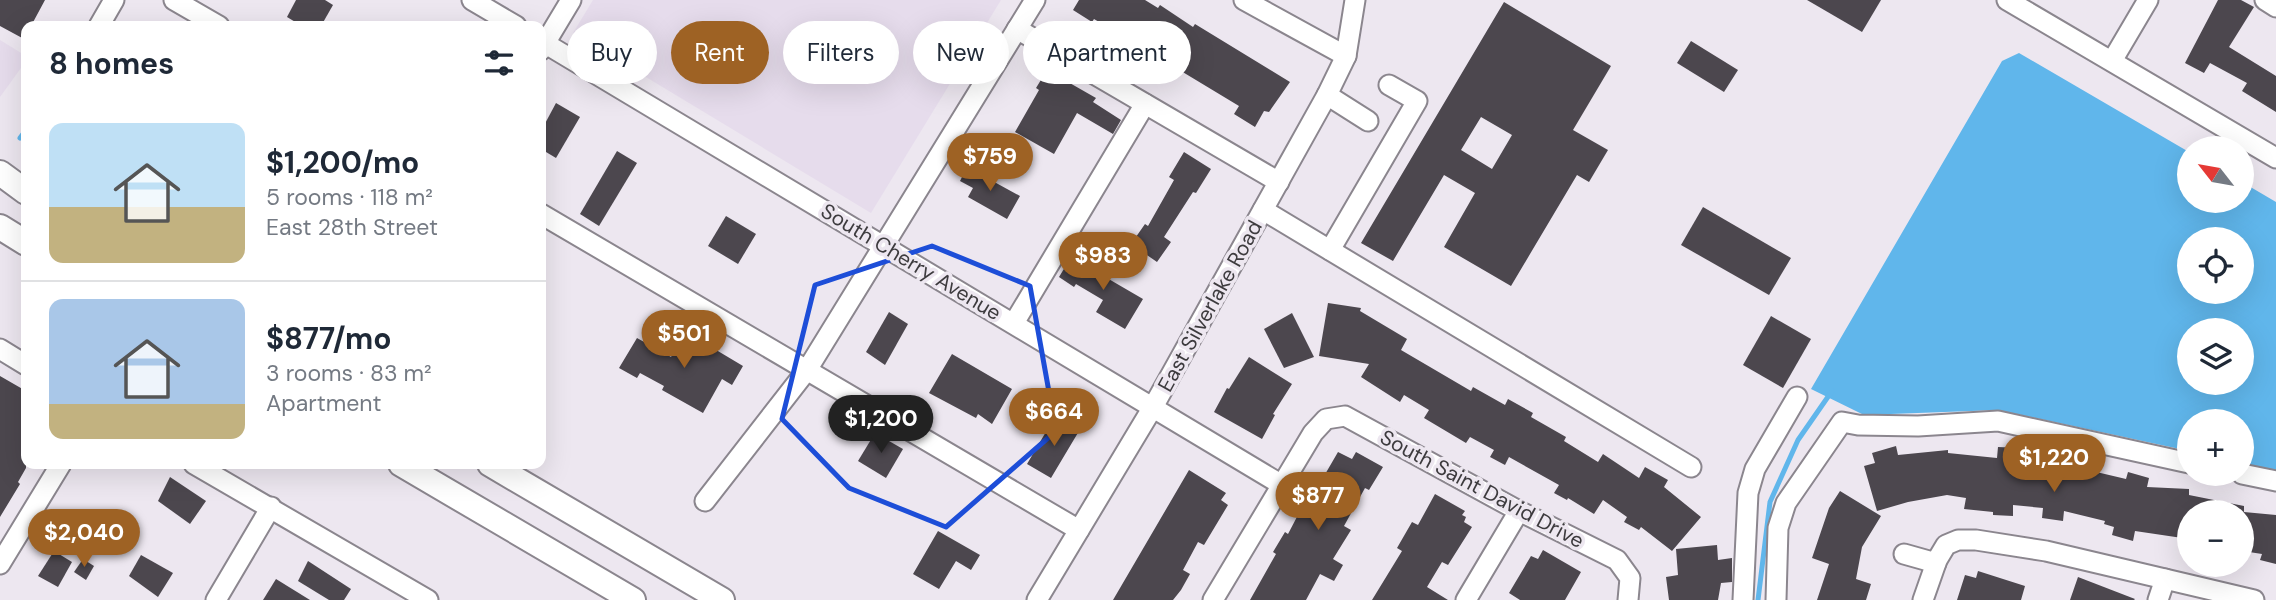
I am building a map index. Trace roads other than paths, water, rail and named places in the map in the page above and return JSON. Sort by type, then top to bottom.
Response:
[{"type":"main road","points":[[0,173],[21,190]]},
{"type":"main road","points":[[0,181],[21,192]]},
{"type":"main road","points":[[0,227],[21,240]]},
{"type":"main road","points":[[0,234],[21,245]]},
{"type":"main road","points":[[410,469],[633,600]]},
{"type":"main road","points":[[499,469],[722,600]]},
{"type":"street","points":[[102,21],[114,0]]},
{"type":"street","points":[[174,0],[210,21]]},
{"type":"street","points":[[472,0],[508,21]]},
{"type":"street","points":[[546,39],[571,0]]},
{"type":"street","points":[[705,501],[807,370],[1035,0]]},
{"type":"street","points":[[1244,0],[1346,56]]},
{"type":"street","name":"East Silverlake Road","points":[[1037,600],[1153,407],[1327,95],[1346,56],[1355,0]]},
{"type":"street","points":[[2007,0],[2276,158]]},
{"type":"street","points":[[2112,61],[2148,0]]},
{"type":"street","points":[[2265,0],[2276,7]]},
{"type":"street","points":[[1017,29],[1279,182]]},
{"type":"street","name":"South Cherry Avenue","points":[[546,47],[1014,323],[1282,485]]},
{"type":"street","points":[[1330,250],[1416,101],[1389,85]]},
{"type":"street","points":[[1327,95],[1368,121]]},
{"type":"street","points":[[1014,323],[1145,104]]},
{"type":"street","points":[[1263,210],[1691,467]]},
{"type":"street","points":[[546,217],[1079,530]]},
{"type":"street","points":[[0,349],[21,362]]},
{"type":"street","points":[[1743,600],[1748,492],[1755,469],[1797,397]]},
{"type":"street","name":"South Saint David Drive","points":[[1282,485],[1324,412],[1345,416],[1519,511],[1617,560],[1630,578],[1628,600]]},
{"type":"street","points":[[1776,600],[1778,528],[1786,503],[1842,422],[1858,425],[1918,426],[1998,421],[2177,460]]},
{"type":"street","points":[[0,564],[58,469]]},
{"type":"street","points":[[203,469],[428,600]]},
{"type":"street","points":[[2254,476],[2276,481]]},
{"type":"street","points":[[1213,600],[1282,485]]},
{"type":"street","points":[[216,600],[271,507]]},
{"type":"street","points":[[1466,600],[1519,511]]},
{"type":"street","points":[[1923,600],[1936,563],[1946,545],[1958,540],[1976,540],[2046,551],[2254,600]]},
{"type":"street","points":[[1904,554],[1936,563]]},
{"type":"street","points":[[2158,600],[2165,579]]},
{"type":"water","points":[[2019,53],[2177,145],[2177,214],[2254,214],[2254,189],[2276,202],[2276,470],[2254,465],[2254,409],[2177,409],[2177,448],[1998,410],[1864,415],[1811,389],[2002,61]]},
{"type":"waterway","points":[[1758,600],[1770,502],[1798,440],[1832,391]]}]
